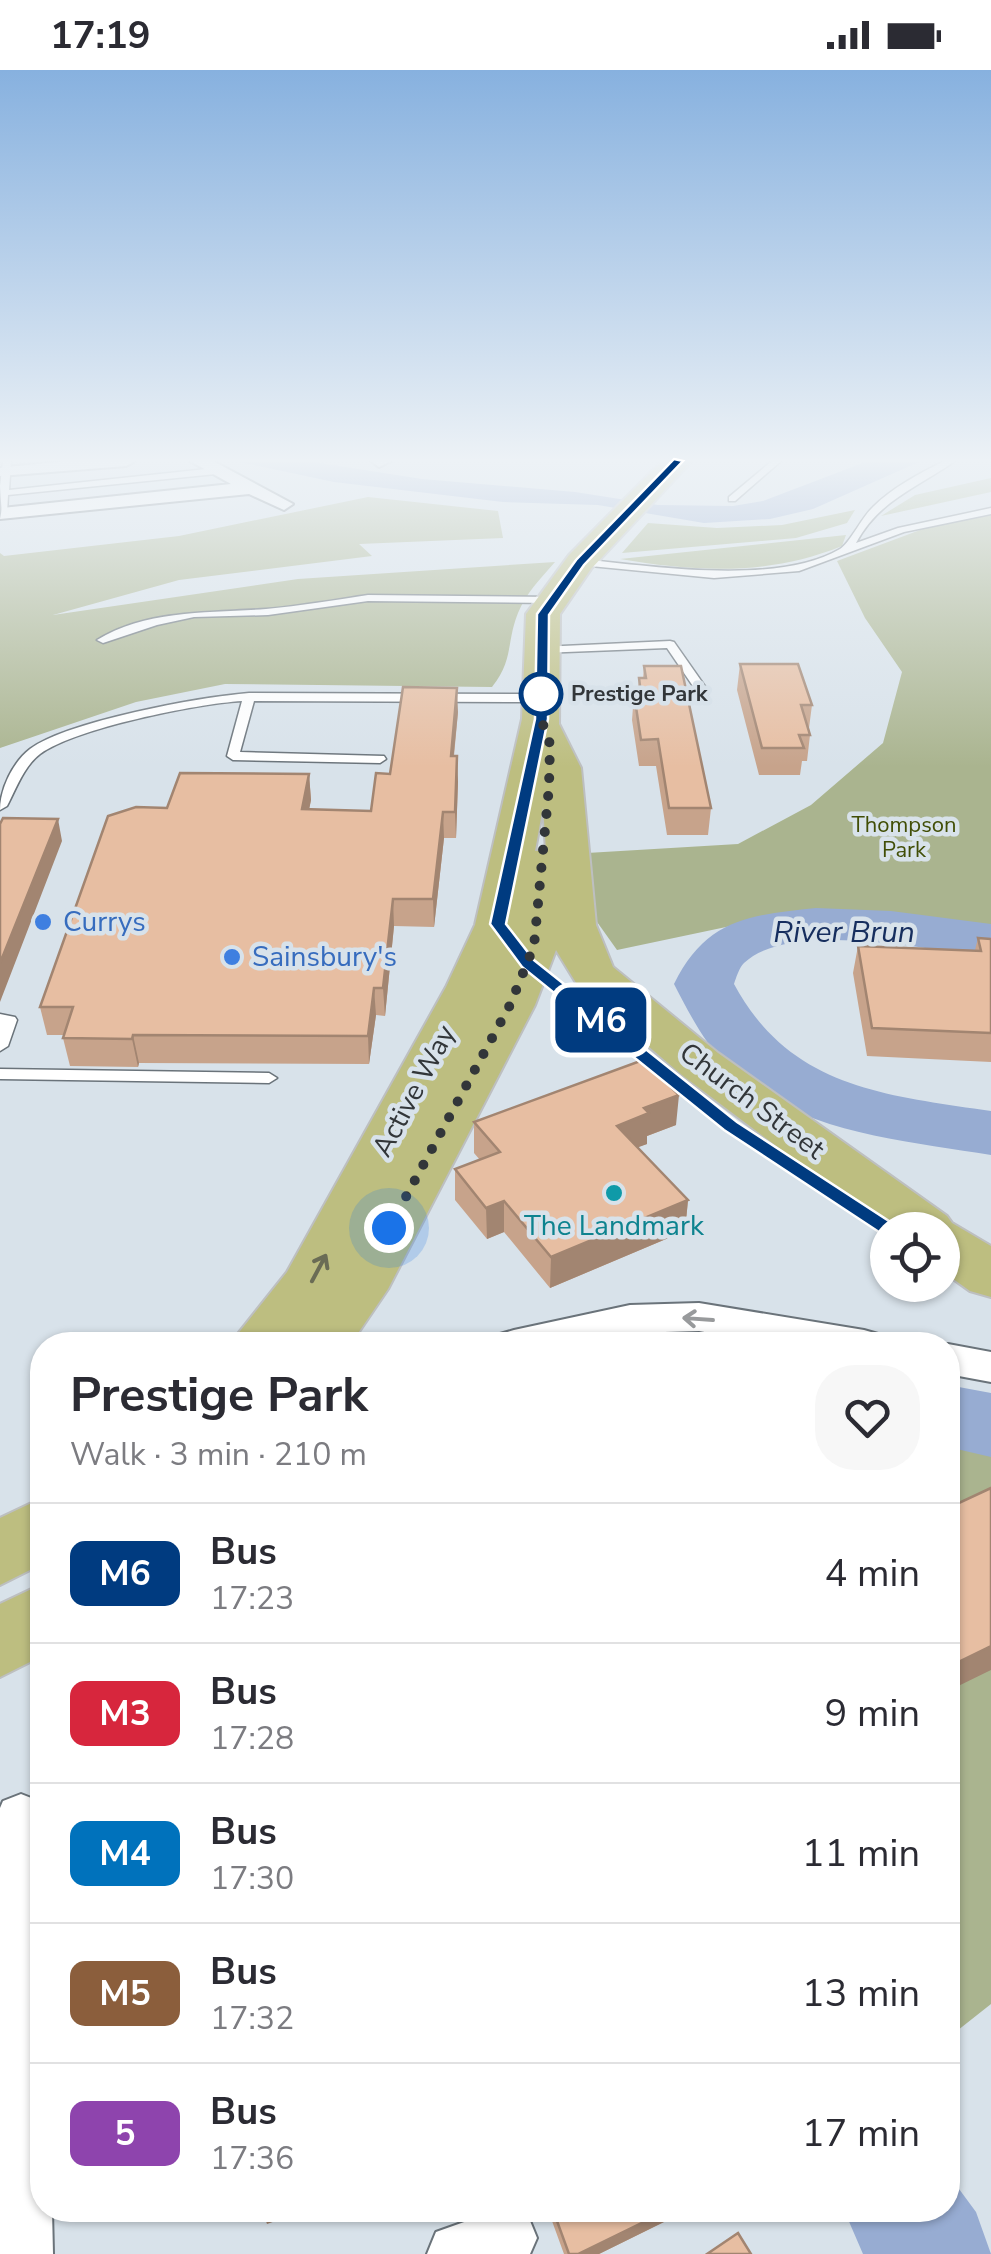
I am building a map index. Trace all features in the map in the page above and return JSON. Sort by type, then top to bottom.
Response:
[{"type":"main road","points":[[544,720],[543,614],[582,563]]},
{"type":"main road","name":"Church Street","points":[[544,720],[561,768],[570,905],[579,950],[595,976],[700,1064],[902,1212]]},
{"type":"main road","name":"Active Way","points":[[271,1332],[309,1286],[470,987],[540,912],[544,720]]},
{"type":"main road","points":[[513,944],[595,976]]},
{"type":"main road","name":"Church Street","points":[[513,944],[731,1126],[870,1218]]},
{"type":"main road","name":"Active Way","points":[[326,1332],[358,1289],[510,1005],[513,944]]},
{"type":"main road","points":[[960,1254],[991,1276]]},
{"type":"main road","points":[[960,1278],[991,1299]]},
{"type":"main road","points":[[0,1555],[30,1535]]},
{"type":"main road","points":[[0,1612],[30,1595]]},
{"type":"main road","points":[[0,1644],[30,1624]]},
{"type":"street","points":[[570,1332],[630,1318],[698,1318],[784,1332]]},
{"type":"street","points":[[960,1361],[991,1367]]},
{"type":"street","points":[[21,1819],[22,2254]]},
{"type":"lane","points":[[681,563],[741,574],[814,563]]},
{"type":"lane","points":[[104,640],[154,622],[194,614],[256,614],[368,598],[553,600]]},
{"type":"lane","points":[[541,650],[670,644],[703,692]]},
{"type":"lane","points":[[0,806],[34,752],[173,708],[250,696],[544,720]]},
{"type":"lane","points":[[250,696],[233,756],[380,759]]},
{"type":"lane","points":[[0,1020],[9,1020],[0,1046]]},
{"type":"lane","points":[[0,1074],[269,1078]]},
{"type":"green space","points":[[0,563],[316,563],[179,580],[53,615],[298,579],[554,563],[521,606],[504,668],[492,687],[225,684],[136,702],[0,748]]},
{"type":"green space","points":[[648,563],[787,563],[732,569]]},
{"type":"green space","name":"Thompson Park","points":[[838,563],[991,563],[991,934],[883,922],[764,919],[617,950],[585,905],[587,853],[738,844],[811,805],[883,743],[902,672],[865,618]]},
{"type":"green space","points":[[960,1439],[991,1444],[991,2004],[960,2029]]},
{"type":"building","points":[[740,664],[798,664],[812,705],[801,705],[810,735],[799,735],[804,748],[762,748]]},
{"type":"building","points":[[644,666],[681,666],[711,808],[669,808],[658,739],[641,740],[634,694],[641,694],[639,678],[646,678]]},
{"type":"building","name":"Sainsbury's","points":[[403,687],[457,688],[451,756],[457,756],[455,812],[443,812],[433,899],[393,899],[383,988],[374,988],[368,1036],[63,1038],[73,1007],[40,1007],[108,816],[136,807],[167,808],[180,773],[309,774],[302,809],[371,811],[376,773],[390,774]]},
{"type":"building","points":[[3,818],[58,819],[0,963],[0,824]]},
{"type":"building","points":[[978,938],[991,939],[991,1033],[872,1028],[858,946],[981,951]]},
{"type":"building","points":[[643,1060],[679,1095],[644,1108],[649,1113],[617,1126],[688,1200],[551,1257],[504,1201],[486,1208],[455,1169],[500,1152],[474,1122]]},
{"type":"building","points":[[991,1488],[991,1646],[960,1661],[960,1502]]},
{"type":"building","points":[[557,2222],[643,2222],[578,2254],[569,2254]]},
{"type":"building","points":[[738,2233],[751,2254],[707,2254]]},
{"type":"waterway","name":"River Brun","points":[[991,941],[853,925],[780,929],[749,937],[723,951],[704,984],[725,1025],[753,1056],[785,1080],[863,1110],[991,1133]]},
{"type":"waterway","name":"River Brun","points":[[960,1419],[991,1425]]},
{"type":"waterway","name":"River Brun","points":[[911,2222],[934,2254]]},
{"type":"bus line","name":"M6","points":[[579,563],[543,614],[541,719],[498,924],[528,964],[731,1126],[870,1220]]},
{"type":"place","name":"Prestige Park","points":[[541,694]]},
{"type":"place","name":"Currys","points":[[43,922]]},
{"type":"place","name":"Sainsbury's","points":[[232,957]]},
{"type":"place","name":"The Landmark","points":[[614,1193]]},
{"type":"route","points":[[389,1228],[510,1005],[534,946],[549,787],[550,744],[541,719],[541,694]]}]
